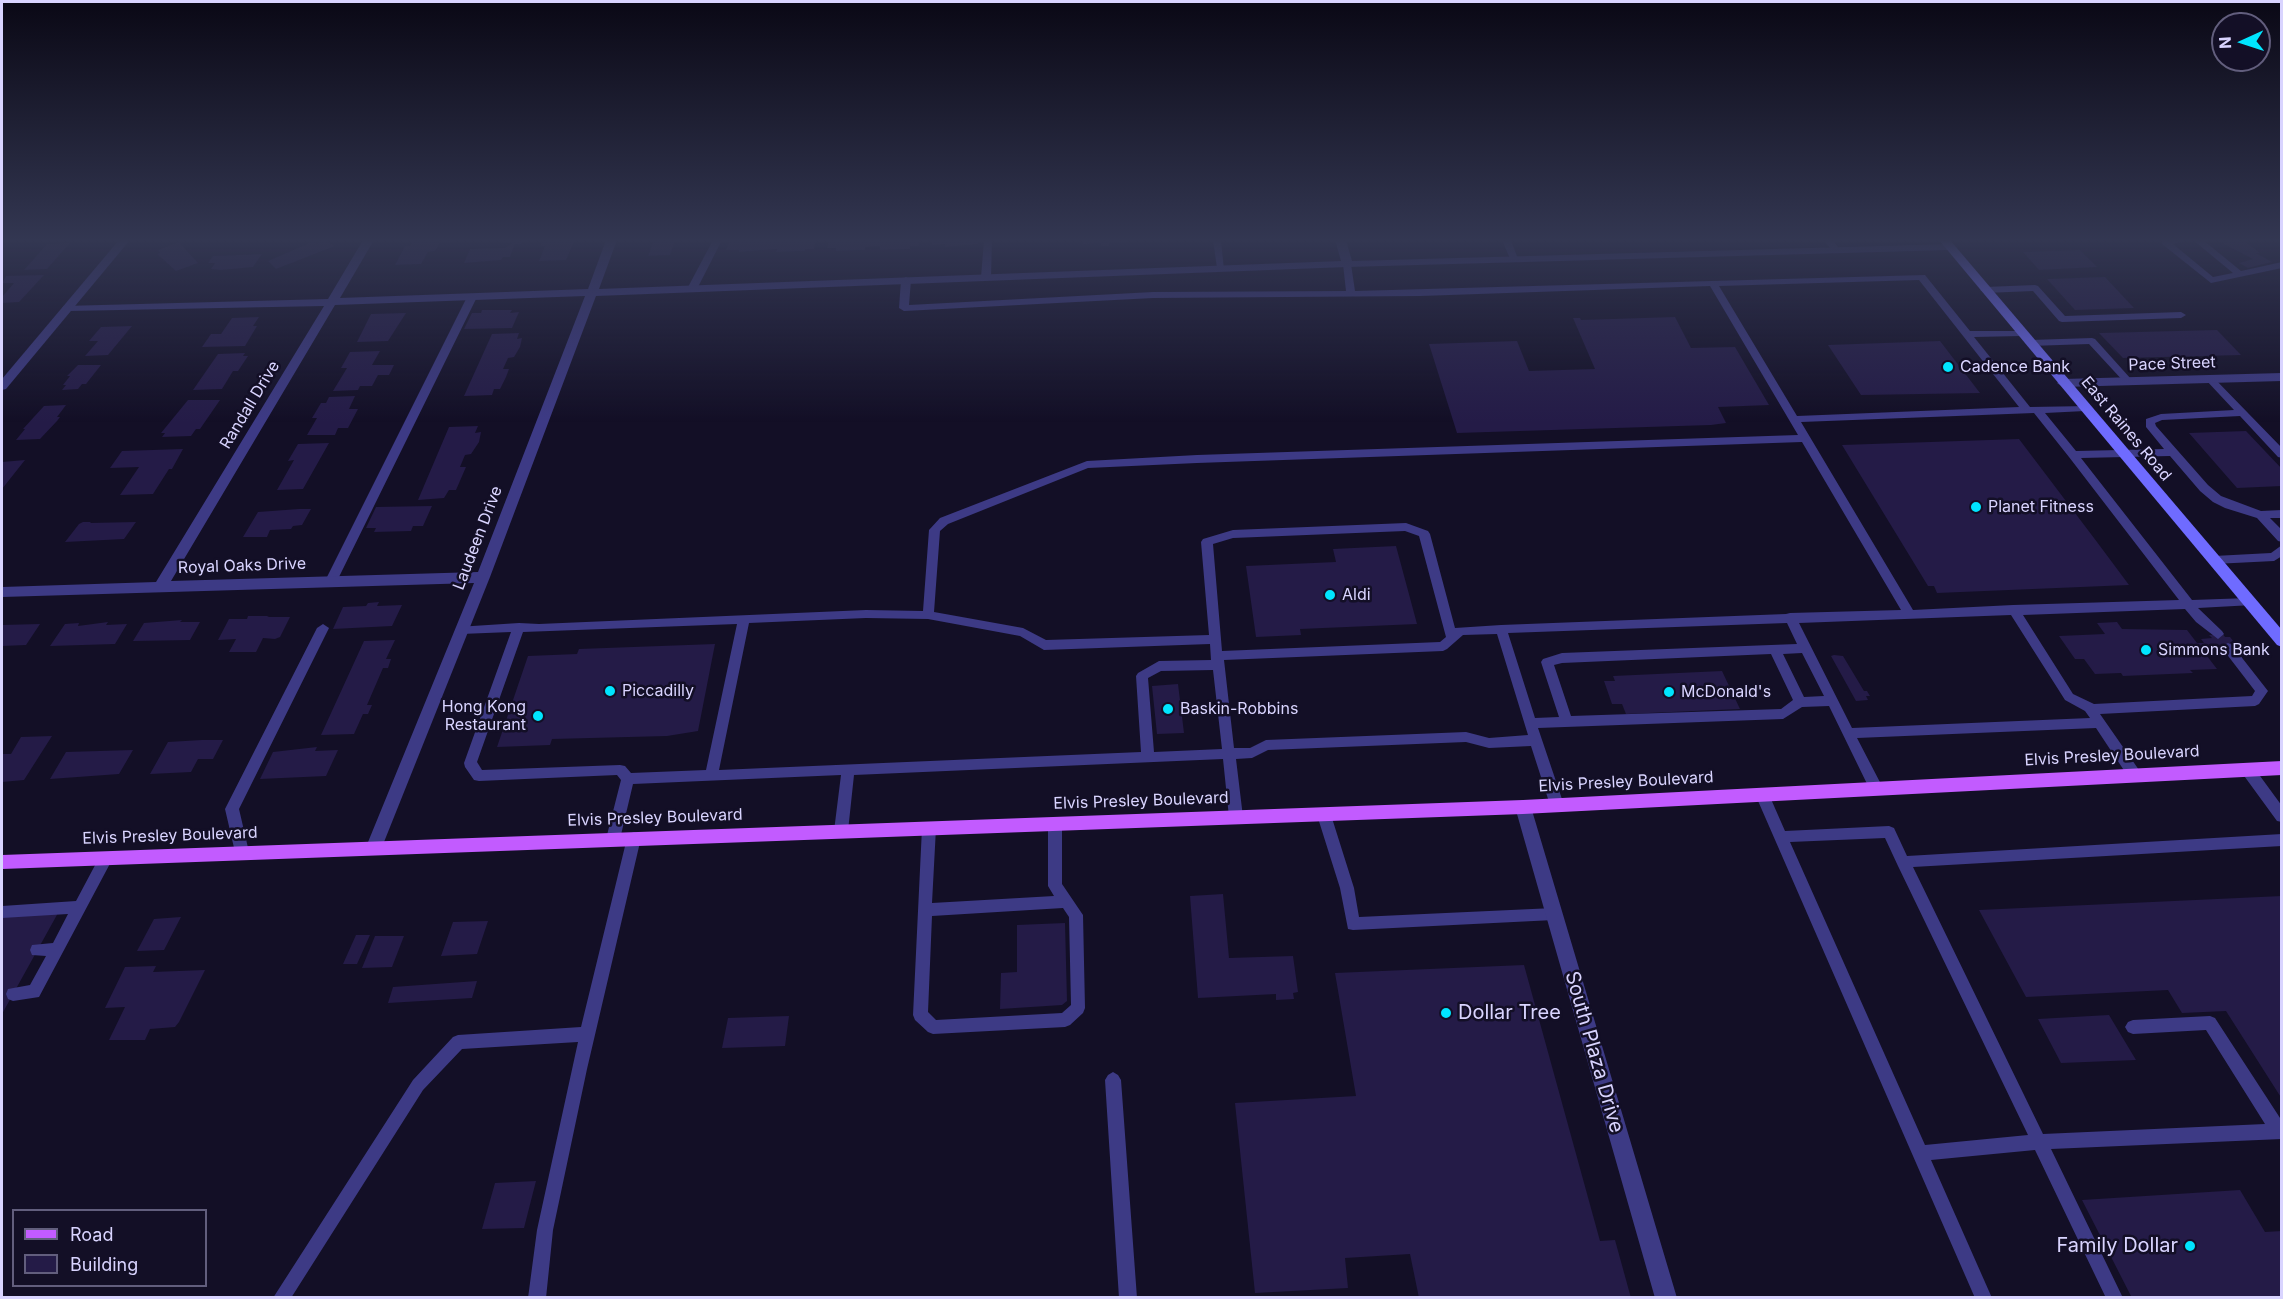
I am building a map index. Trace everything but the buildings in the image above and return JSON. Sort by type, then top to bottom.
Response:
[{"type":"main road","name":"East Raines Road","points":[[1994,301],[2282,641]]},
{"type":"main road","name":"Elvis Presley Boulevard","points":[[2,862],[1523,807],[2282,768]]},
{"type":"street","points":[[2,386],[75,301]]},
{"type":"street","points":[[68,309],[370,301]]},
{"type":"street","name":"Laudeen Drive","points":[[374,847],[483,577],[590,301]]},
{"type":"street","name":"Randall Drive","points":[[160,587],[331,302]]},
{"type":"street","points":[[2,376],[14,370]]},
{"type":"street","name":"Pace Street","points":[[2063,383],[2282,377]]},
{"type":"street","name":"Royal Oaks Drive","points":[[2,592],[483,577]]},
{"type":"street","name":"South Plaza Drive","points":[[1523,807],[1666,1298]]},
{"type":"lane","points":[[331,581],[470,301]]},
{"type":"lane","points":[[904,301],[903,308],[1045,301]]},
{"type":"lane","points":[[1723,301],[1908,612]]},
{"type":"lane","points":[[1941,301],[1967,334],[2073,456],[2200,619],[2217,634]]},
{"type":"lane","points":[[2046,301],[2062,319],[2181,315]]},
{"type":"lane","points":[[1967,334],[2021,333]]},
{"type":"lane","points":[[2030,344],[2092,341],[2128,381]]},
{"type":"lane","points":[[2211,379],[2282,455]]},
{"type":"lane","points":[[1794,419],[2085,408]]},
{"type":"lane","points":[[2242,413],[2154,418],[2150,421],[2151,427],[2217,499],[2261,515],[2282,514]]},
{"type":"lane","points":[[928,615],[935,530],[944,521],[1087,465],[1197,459],[1805,438]]},
{"type":"lane","points":[[2073,456],[2173,452]]},
{"type":"lane","points":[[2261,515],[2282,538]]},
{"type":"lane","points":[[1236,817],[1217,661],[1207,542],[1233,534],[1406,527],[1424,534],[1452,638]]},
{"type":"lane","points":[[2214,560],[2279,557]]},
{"type":"lane","points":[[1148,757],[1142,676],[1159,666],[1443,646],[1460,631],[1908,612],[2249,602]]},
{"type":"lane","points":[[2013,609],[2069,697],[2091,709],[2134,774]]},
{"type":"lane","points":[[461,630],[866,614],[928,615],[1023,632],[1044,645],[1215,639]]},
{"type":"lane","points":[[1790,617],[1876,788]]},
{"type":"lane","points":[[711,776],[744,619]]},
{"type":"lane","points":[[519,627],[470,763],[479,776],[620,770],[628,779]]},
{"type":"lane","points":[[242,852],[232,809],[323,628]]},
{"type":"lane","points":[[1501,629],[1557,805]]},
{"type":"lane","points":[[1567,722],[1546,662],[1562,658],[1806,648]]},
{"type":"lane","points":[[2091,709],[2255,701],[2262,691],[2228,648]]},
{"type":"lane","points":[[1774,650],[1800,702]]},
{"type":"lane","points":[[1530,723],[1783,714],[1800,702],[1832,701]]},
{"type":"lane","points":[[1848,733],[2100,723]]},
{"type":"lane","points":[[628,779],[1252,753],[1266,745],[1466,737],[1489,743],[1538,741]]},
{"type":"lane","points":[[2247,769],[2282,817]]},
{"type":"lane","points":[[841,831],[848,771]]},
{"type":"lane","points":[[613,839],[628,779]]},
{"type":"lane","points":[[1762,794],[1984,1298]]},
{"type":"lane","points":[[1324,814],[1347,888],[1353,924],[1554,914]]},
{"type":"lane","points":[[929,828],[920,1015],[933,1027],[1065,1020],[1078,1008],[1076,915],[1055,886],[1055,824]]},
{"type":"lane","points":[[1781,837],[1889,832],[2115,1298]]},
{"type":"lane","points":[[537,1298],[545,1230],[587,1034],[634,838]]},
{"type":"lane","points":[[1903,862],[2282,840]]},
{"type":"lane","points":[[13,994],[34,992],[106,858]]},
{"type":"lane","points":[[925,910],[1066,902]]},
{"type":"lane","points":[[2,912],[79,907]]},
{"type":"lane","points":[[38,950],[57,949]]},
{"type":"lane","points":[[2133,1028],[2210,1023],[2280,1131]]},
{"type":"lane","points":[[281,1298],[418,1085],[458,1042],[587,1034]]},
{"type":"lane","points":[[1113,1080],[1128,1298]]},
{"type":"lane","points":[[1921,1153],[2039,1142],[2280,1131]]},
{"type":"place","name":"Cadence Bank","points":[[1948,367]]},
{"type":"place","name":"Planet Fitness","points":[[1976,507]]},
{"type":"place","name":"Aldi","points":[[1330,595]]},
{"type":"place","name":"Simmons Bank","points":[[2146,650]]},
{"type":"place","name":"Piccadilly","points":[[610,691]]},
{"type":"place","name":"McDonald's","points":[[1669,692]]},
{"type":"place","name":"Baskin-Robbins","points":[[1168,709]]},
{"type":"place","name":"Hong Kong Restaurant","points":[[538,716]]},
{"type":"place","name":"Dollar Tree","points":[[1446,1013]]},
{"type":"place","name":"Family Dollar","points":[[2190,1246]]}]
